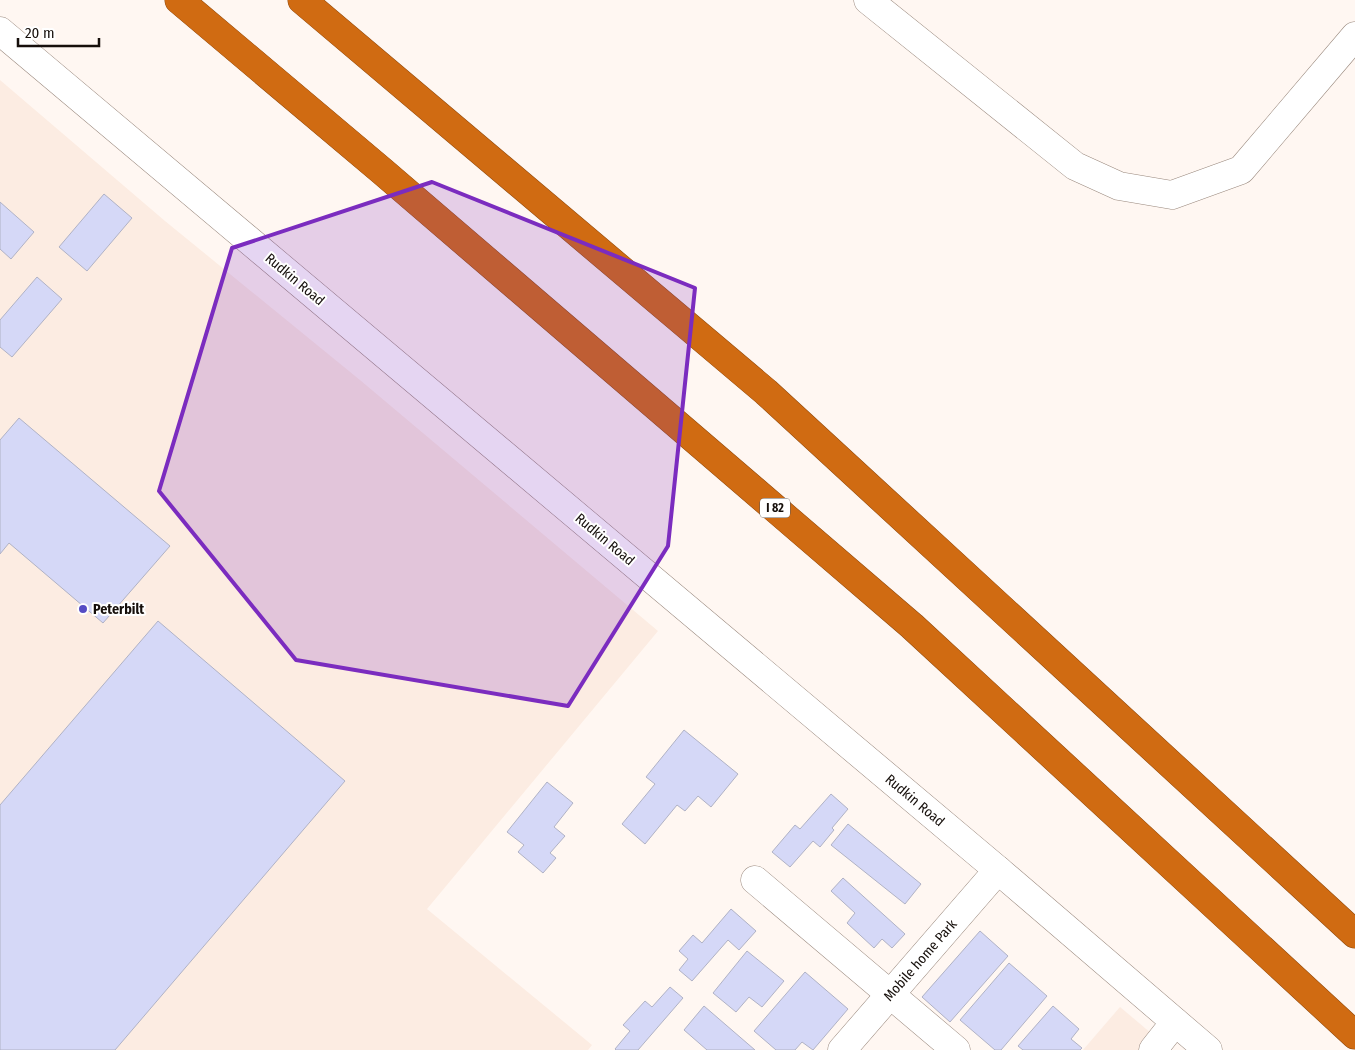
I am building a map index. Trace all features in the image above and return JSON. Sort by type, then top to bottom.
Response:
[{"type":"highway","name":"I 82","points":[[179,0],[382,171],[912,626],[1355,1035]]},
{"type":"highway","points":[[302,0],[766,392],[1355,934]]},
{"type":"street","points":[[868,0],[1075,166],[1119,186],[1172,195],[1241,170],[1355,36]]},
{"type":"street","name":"Rudkin Road","points":[[0,31],[998,870],[1208,1050]]},
{"type":"street","name":"Mobile home Park","points":[[842,1050],[998,870]]},
{"type":"street","points":[[754,880],[956,1050]]},
{"type":"street","points":[[1152,1050],[1175,1022]]},
{"type":"highlighted area","points":[[432,182],[695,288],[668,546],[568,706],[296,660],[159,491],[232,248]]},
{"type":"shaded area","points":[[0,80],[165,221],[360,380],[658,631],[427,909],[592,1045],[588,1050],[0,1050]]},
{"type":"shaded area","points":[[1120,1007],[1171,1050],[1083,1050]]},
{"type":"building","points":[[104,194],[132,218],[87,271],[59,247]]},
{"type":"building","points":[[0,202],[34,232],[11,259],[0,249]]},
{"type":"building","points":[[37,277],[62,299],[12,357],[0,347],[0,320]]},
{"type":"building","points":[[19,418],[170,546],[103,623],[9,543],[0,554],[0,440]]},
{"type":"building","points":[[158,621],[345,781],[115,1050],[0,1050],[0,805]]},
{"type":"building","points":[[684,730],[738,774],[711,807],[698,796],[685,811],[677,805],[645,844],[622,824],[655,784],[646,777]]},
{"type":"building","points":[[547,782],[573,803],[554,827],[565,836],[550,853],[556,858],[543,873],[518,852],[524,845],[507,832]]},
{"type":"building","points":[[831,794],[848,809],[832,828],[834,830],[820,847],[813,841],[790,867],[772,852],[795,825],[800,829]]},
{"type":"building","points":[[848,824],[921,884],[905,904],[831,845]]},
{"type":"building","points":[[843,878],[905,934],[892,948],[882,939],[874,948],[847,923],[855,913],[831,891]]},
{"type":"building","points":[[731,909],[756,931],[739,950],[728,940],[692,981],[679,970],[688,959],[679,951],[693,935],[702,943]]},
{"type":"building","points":[[980,931],[1008,956],[950,1022],[922,997]]},
{"type":"building","points":[[747,951],[784,981],[762,1007],[749,997],[736,1012],[713,993]]},
{"type":"building","points":[[1009,963],[1047,996],[1001,1050],[995,1050],[960,1020]]},
{"type":"building","points":[[805,972],[848,1009],[813,1050],[802,1042],[795,1050],[776,1050],[754,1031]]},
{"type":"building","points":[[670,987],[683,998],[638,1050],[616,1050],[630,1031],[623,1025],[645,1001],[652,1007]]},
{"type":"building","points":[[704,1006],[755,1050],[707,1050],[684,1030]]},
{"type":"building","points":[[1053,1006],[1079,1029],[1071,1039],[1082,1048],[1080,1050],[1023,1050],[1018,1046]]},
{"type":"place","name":"Peterbilt","points":[[83,609]]}]
